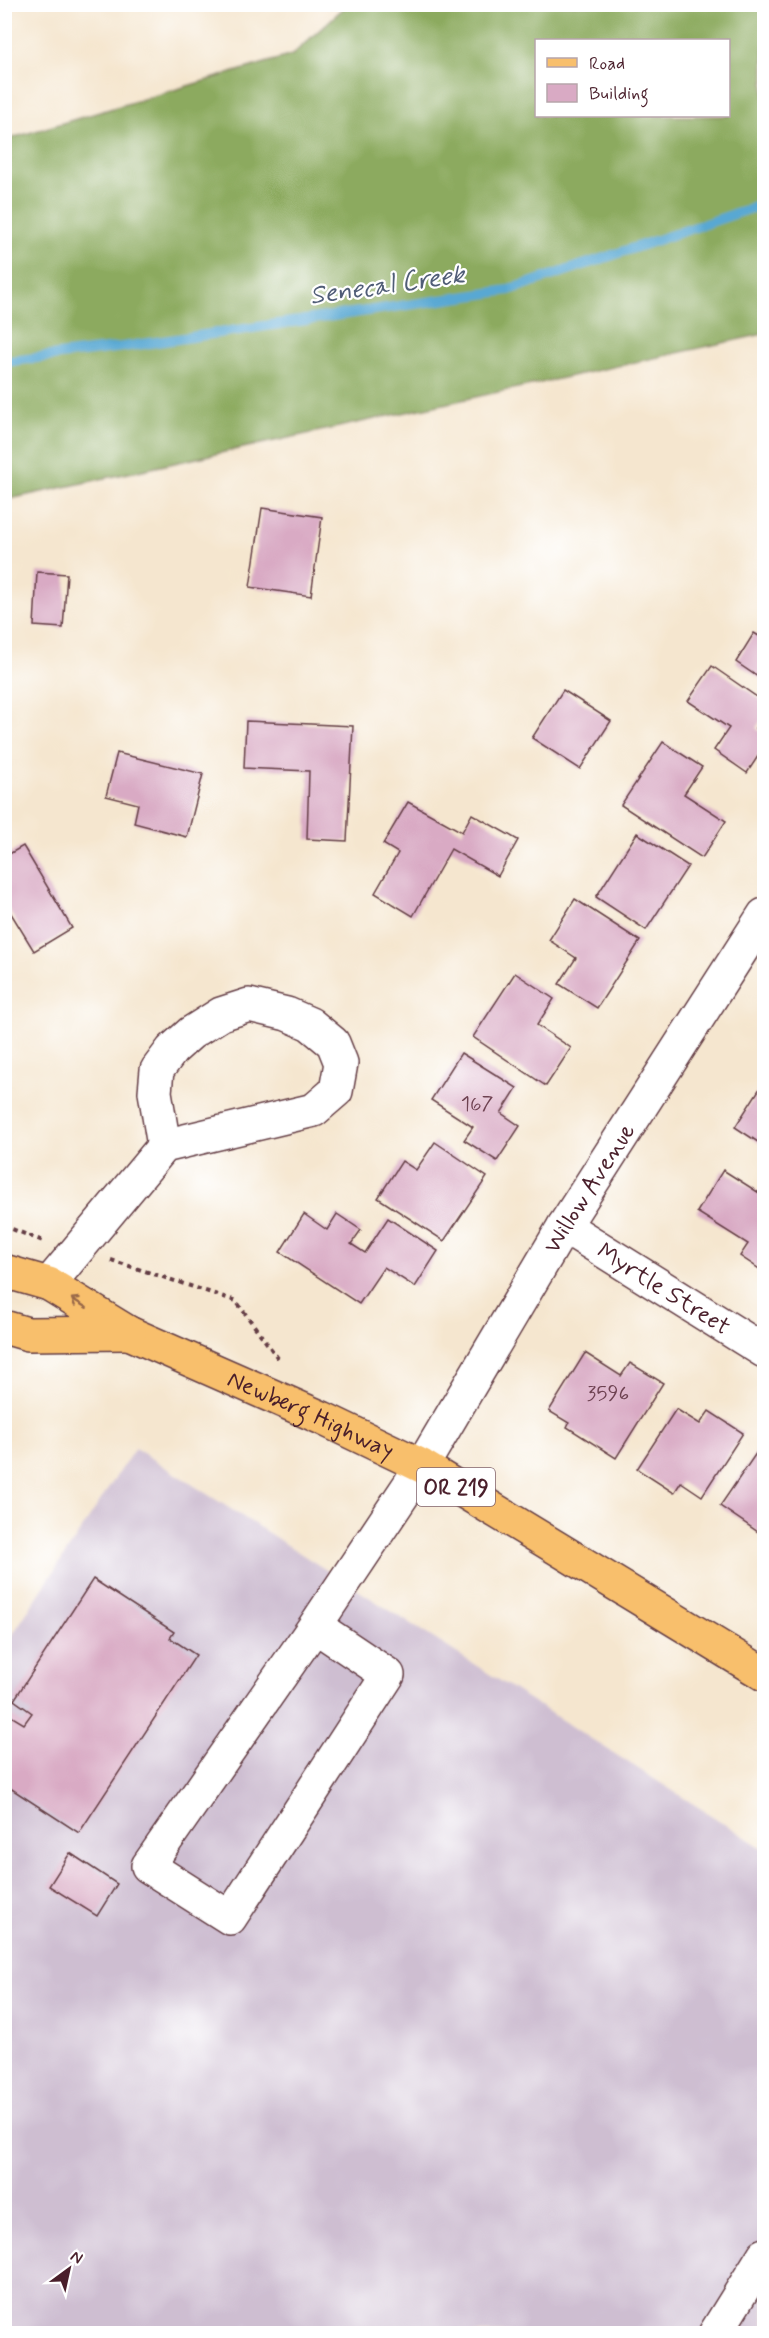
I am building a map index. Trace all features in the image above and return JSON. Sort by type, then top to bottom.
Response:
[{"type":"main road","name":"Newberg Highway","points":[[4,1270],[49,1284],[129,1334],[322,1418],[422,1466],[765,1674]]},
{"type":"main road","name":"Newberg Highway","points":[[4,1327],[28,1334],[129,1334]]},
{"type":"street","name":"Willow Avenue","points":[[315,1626],[388,1675],[230,1918],[148,1866],[315,1626],[422,1466],[564,1226],[765,915]]},
{"type":"street","points":[[49,1284],[164,1146],[314,1110],[336,1091],[341,1063],[333,1044],[310,1024],[287,1014],[249,1005],[221,1014],[190,1033],[172,1050],[157,1070],[155,1092],[164,1146]]},
{"type":"street","name":"Myrtle Street","points":[[564,1226],[765,1351]]},
{"type":"street","points":[[715,2334],[765,2255]]},
{"type":"path","points":[[4,1227],[32,1238],[78,1250],[236,1301]]},
{"type":"shaded area","points":[[135,1448],[764,1849],[764,2333],[5,2334],[5,1646]]},
{"type":"green space","points":[[347,5],[764,5],[764,334],[5,500],[5,140],[292,55]]},
{"type":"building","points":[[262,508],[322,517],[311,596],[250,587]]},
{"type":"building","points":[[37,572],[67,574],[63,628],[34,626]]},
{"type":"building","points":[[754,633],[764,639],[764,681],[736,662]]},
{"type":"building","points":[[712,666],[764,702],[764,716],[756,728],[764,734],[764,747],[747,773],[714,750],[729,728],[688,701]]},
{"type":"building","points":[[563,690],[611,721],[580,769],[532,738]]},
{"type":"building","points":[[246,721],[353,726],[347,841],[307,839],[309,771],[244,768]]},
{"type":"building","points":[[663,742],[702,767],[684,794],[726,821],[702,858],[621,805]]},
{"type":"building","points":[[117,753],[203,774],[187,837],[134,823],[138,804],[106,796]]},
{"type":"building","points":[[408,802],[462,832],[472,814],[518,840],[498,876],[451,849],[413,916],[375,893],[398,853],[383,844]]},
{"type":"building","points":[[637,833],[688,866],[646,930],[596,897]]},
{"type":"building","points":[[23,846],[72,928],[34,951],[4,902],[4,857]]},
{"type":"building","points":[[575,899],[640,941],[597,1008],[559,984],[576,958],[549,940]]},
{"type":"building","points":[[515,973],[554,999],[537,1025],[571,1048],[546,1086],[473,1037]]},
{"type":"building","points":[[461,1053],[517,1088],[501,1113],[520,1126],[497,1161],[464,1140],[473,1127],[431,1100]]},
{"type":"building","points":[[764,1082],[764,1146],[735,1127]]},
{"type":"building","points":[[435,1142],[487,1177],[444,1241],[378,1198],[402,1161],[416,1170]]},
{"type":"building","points":[[723,1170],[764,1196],[764,1272],[740,1256],[748,1244],[697,1212]]},
{"type":"building","points":[[304,1214],[327,1230],[337,1214],[361,1230],[351,1244],[365,1253],[388,1218],[438,1251],[415,1287],[384,1267],[359,1304],[280,1252]]},
{"type":"building","points":[[585,1353],[621,1376],[630,1363],[663,1383],[616,1458],[567,1427],[569,1423],[549,1411]]},
{"type":"building","points":[[676,1409],[700,1424],[709,1411],[743,1433],[702,1496],[681,1482],[674,1493],[637,1469]]},
{"type":"building","points":[[761,1446],[764,1448],[764,1536],[720,1506]]},
{"type":"building","points":[[93,1579],[174,1632],[170,1638],[196,1655],[79,1833],[4,1784],[4,1714],[24,1724],[32,1713],[14,1700]]},
{"type":"building","points":[[70,1853],[117,1884],[97,1916],[49,1886]]},
{"type":"waterway","name":"Senecal Creek","points":[[4,362],[123,347],[509,290],[764,204]]}]
